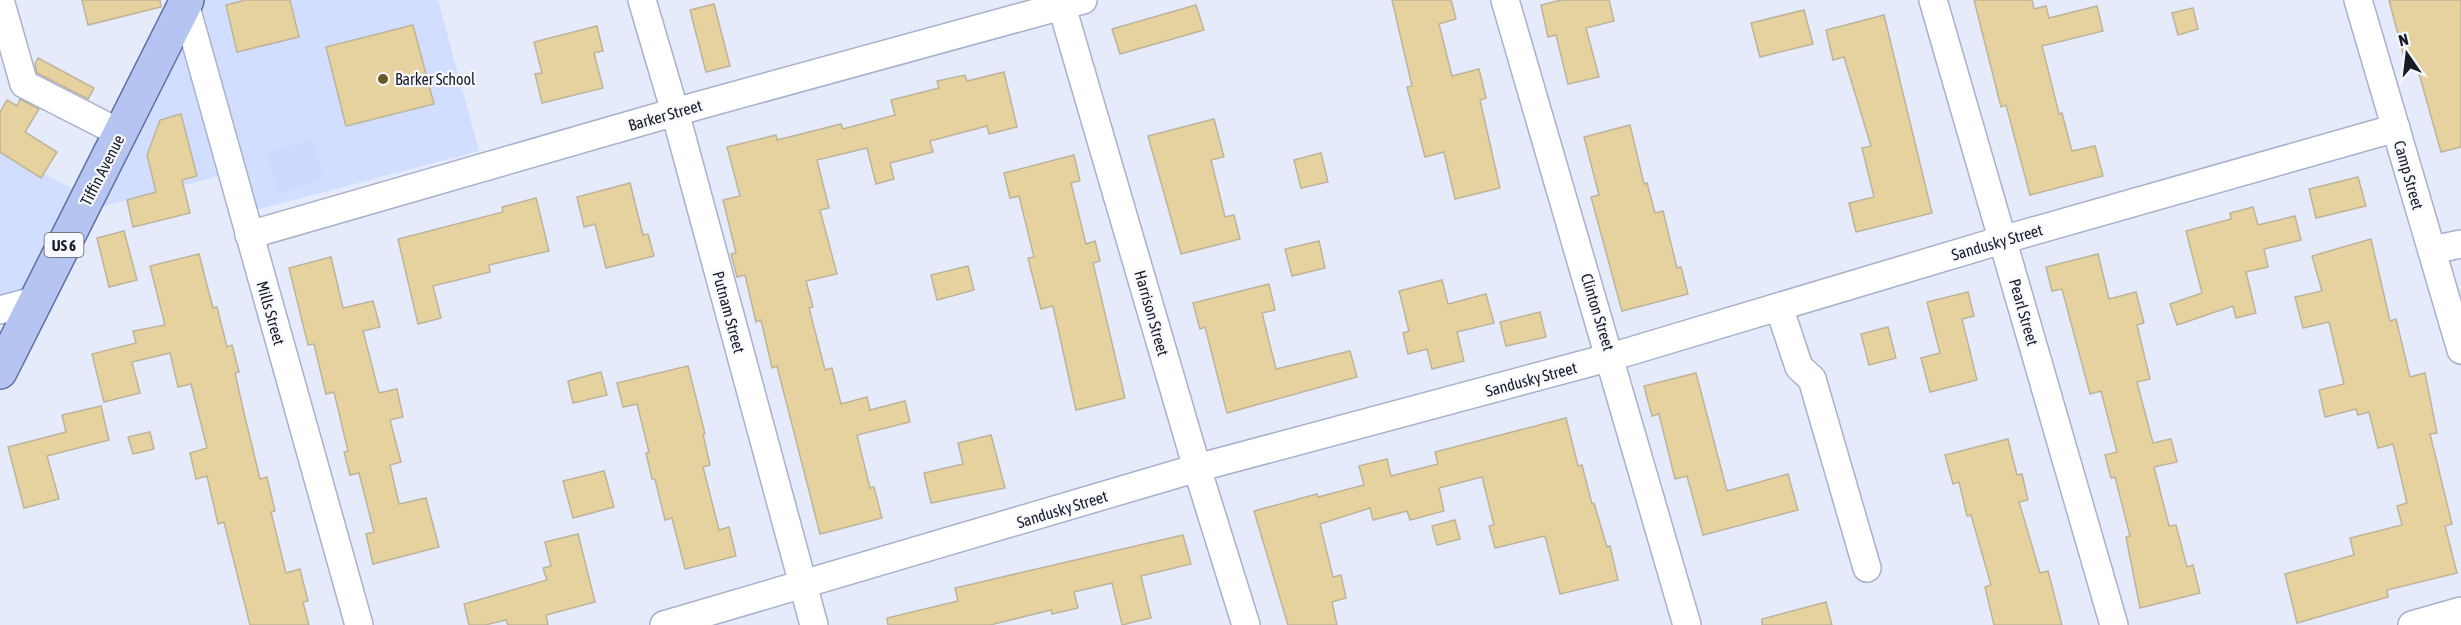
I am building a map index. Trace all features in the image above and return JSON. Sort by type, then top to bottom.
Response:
[{"type":"main road","name":"Tiffin Avenue","points":[[0,372],[186,1]]},
{"type":"street","points":[[0,0],[24,84],[120,133]]},
{"type":"street","name":"Putnam Street","points":[[642,0],[675,112],[814,625]]},
{"type":"street","name":"Clinton Street","points":[[1505,0],[1611,357],[1687,625]]},
{"type":"street","name":"Pearl Street","points":[[1933,0],[2114,625]]},
{"type":"street","name":"Camp Street","points":[[2358,0],[2461,350]]},
{"type":"street","name":"Mills Street","points":[[186,1],[359,625]]},
{"type":"street","name":"Barker Street","points":[[249,234],[1068,2]]},
{"type":"street","name":"Harrison Street","points":[[1068,2],[1197,468],[1246,625]]},
{"type":"street","name":"Sandusky Street","points":[[664,625],[804,586],[1197,468],[1611,357],[2002,240],[2396,128]]},
{"type":"street","points":[[2432,250],[2461,244]]},
{"type":"street","points":[[0,310],[37,300]]},
{"type":"street","points":[[1779,307],[1799,367],[1812,379],[1868,568]]},
{"type":"street","points":[[2412,625],[2461,611]]},
{"type":"shaded area","points":[[178,0],[438,0],[479,151],[237,215],[223,175],[101,207],[65,280],[0,299],[0,151],[79,192]]},
{"type":"shaded area","points":[[313,139],[324,179],[278,193],[266,153]]},
{"type":"building","points":[[82,0],[160,0],[161,7],[88,25]]},
{"type":"building","points":[[246,0],[290,0],[299,37],[237,52],[226,5]]},
{"type":"building","points":[[1392,0],[1451,0],[1456,19],[1439,24],[1452,76],[1479,69],[1486,98],[1480,100],[1500,188],[1455,199],[1444,152],[1425,157],[1407,87],[1412,86]]},
{"type":"building","points":[[1561,0],[1609,0],[1614,21],[1586,28],[1599,77],[1568,84],[1556,35],[1548,37],[1541,5]]},
{"type":"building","points":[[1974,0],[2032,0],[2034,9],[2046,6],[2049,18],[2097,6],[2103,31],[2042,46],[2059,114],[2062,113],[2072,151],[2095,146],[2103,176],[2030,195],[2006,105],[2001,107]]},
{"type":"building","points":[[2389,0],[2461,0],[2461,147],[2441,152],[2417,66],[2407,69]]},
{"type":"building","points":[[714,4],[730,66],[706,72],[690,10]]},
{"type":"building","points":[[1196,5],[1204,30],[1120,54],[1112,29]]},
{"type":"building","points":[[2193,8],[2198,29],[2178,35],[2172,13]]},
{"type":"building","points":[[1804,10],[1813,44],[1760,57],[1751,23]]},
{"type":"building","points":[[1884,15],[1932,213],[1856,232],[1849,203],[1874,197],[1862,148],[1871,146],[1844,57],[1833,60],[1826,30]]},
{"type":"building","points":[[413,25],[434,104],[346,126],[326,47]]},
{"type":"building","points":[[597,26],[603,51],[594,53],[603,88],[542,103],[535,74],[542,73],[534,42]]},
{"type":"building","points":[[38,58],[94,88],[88,99],[37,73],[35,64]]},
{"type":"building","points":[[1004,72],[1017,127],[989,134],[987,126],[930,141],[933,152],[890,163],[894,179],[876,184],[867,148],[817,160],[829,208],[820,210],[837,274],[806,281],[813,307],[809,308],[825,370],[832,368],[841,404],[867,397],[870,410],[905,401],[910,422],[857,435],[870,488],[874,487],[882,518],[820,534],[777,366],[772,368],[761,320],[756,322],[745,275],[737,277],[731,254],[736,253],[723,200],[740,196],[727,147],[776,135],[777,140],[841,124],[843,129],[895,115],[891,100],[939,88],[937,81],[965,75],[967,81]]},
{"type":"building","points":[[20,99],[39,109],[25,132],[57,152],[41,178],[0,152],[0,112],[7,100],[17,106]]},
{"type":"building","points":[[181,114],[197,176],[182,180],[190,213],[133,227],[127,200],[156,192],[147,155],[160,120]]},
{"type":"building","points":[[1214,119],[1224,157],[1211,160],[1225,217],[1234,215],[1240,239],[1181,254],[1148,136]]},
{"type":"building","points":[[1630,125],[1644,184],[1647,183],[1655,213],[1663,211],[1677,268],[1681,267],[1688,294],[1622,311],[1591,197],[1599,195],[1584,137]]},
{"type":"building","points":[[1321,153],[1328,182],[1301,188],[1294,160]]},
{"type":"building","points":[[1074,155],[1080,181],[1071,183],[1086,244],[1095,241],[1100,261],[1093,263],[1125,398],[1076,410],[1053,306],[1041,309],[1028,258],[1034,257],[1019,196],[1010,198],[1004,173]]},
{"type":"building","points":[[2358,177],[2366,206],[2316,218],[2309,189]]},
{"type":"building","points":[[630,183],[643,235],[648,234],[654,256],[606,268],[595,224],[584,227],[577,197]]},
{"type":"building","points":[[536,198],[549,251],[489,265],[490,272],[433,286],[441,318],[418,324],[398,239],[503,212],[502,207]]},
{"type":"building","points":[[2253,207],[2258,225],[2295,216],[2301,240],[2264,249],[2268,267],[2246,272],[2256,313],[2236,318],[2233,306],[2177,325],[2170,304],[2202,293],[2186,231],[2231,219],[2230,213]]},
{"type":"building","points":[[124,231],[137,280],[109,287],[97,238]]},
{"type":"building","points":[[2371,239],[2390,321],[2396,319],[2410,377],[2425,373],[2437,433],[2430,434],[2452,524],[2445,526],[2457,573],[2387,590],[2388,597],[2297,623],[2285,574],[2354,555],[2350,538],[2402,525],[2397,506],[2407,503],[2393,444],[2378,448],[2369,412],[2358,415],[2356,409],[2325,417],[2319,390],[2344,384],[2329,322],[2303,328],[2295,297],[2322,291],[2312,256]]},
{"type":"building","points":[[1319,241],[1325,268],[1292,276],[1285,249]]},
{"type":"building","points":[[199,254],[213,308],[217,307],[227,347],[232,345],[239,372],[235,373],[244,413],[260,479],[267,477],[275,511],[271,512],[286,573],[300,569],[308,601],[303,602],[309,625],[250,625],[224,522],[218,524],[207,476],[196,479],[190,453],[207,448],[191,384],[178,387],[170,353],[132,362],[140,393],[104,402],[92,354],[136,343],[133,331],[165,325],[150,266]]},
{"type":"building","points":[[2098,254],[2109,299],[2136,292],[2144,323],[2137,325],[2150,379],[2137,382],[2153,443],[2171,439],[2177,462],[2154,467],[2169,526],[2176,525],[2187,567],[2193,565],[2200,593],[2140,608],[2126,537],[2130,536],[2115,477],[2111,478],[2105,455],[2117,452],[2101,391],[2090,394],[2062,289],[2052,291],[2046,267]]},
{"type":"building","points":[[331,257],[343,308],[373,301],[380,327],[363,331],[379,393],[397,389],[403,417],[390,420],[401,462],[390,465],[399,504],[426,498],[439,547],[373,564],[366,534],[374,532],[359,473],[350,475],[344,452],[348,451],[334,392],[326,394],[314,344],[308,345],[289,268]]},
{"type":"building","points":[[968,266],[974,290],[937,300],[931,275]]},
{"type":"building","points":[[1442,280],[1448,304],[1486,294],[1494,323],[1457,332],[1464,361],[1432,369],[1427,349],[1408,354],[1403,333],[1409,331],[1399,291]]},
{"type":"building","points":[[1269,284],[1275,310],[1262,313],[1276,369],[1350,351],[1357,377],[1227,413],[1205,327],[1200,329],[1193,303]]},
{"type":"building","points":[[1968,292],[1974,316],[1962,319],[1977,380],[1930,392],[1921,358],[1940,353],[1927,302]]},
{"type":"building","points":[[1540,312],[1546,337],[1506,346],[1500,322]]},
{"type":"building","points":[[1888,327],[1896,358],[1869,365],[1861,334]]},
{"type":"building","points":[[688,366],[705,434],[703,434],[710,465],[703,467],[719,530],[729,527],[736,556],[685,569],[672,518],[665,520],[655,479],[652,479],[646,453],[649,452],[637,404],[623,407],[617,383]]},
{"type":"building","points":[[601,372],[607,395],[573,403],[568,381]]},
{"type":"building","points":[[1696,373],[1727,491],[1788,474],[1798,510],[1703,535],[1687,476],[1675,479],[1659,414],[1652,416],[1644,386]]},
{"type":"building","points":[[101,406],[109,440],[47,456],[59,499],[24,508],[8,447],[66,432],[62,415]]},
{"type":"building","points":[[1566,418],[1578,466],[1582,465],[1592,504],[1594,503],[1607,547],[1610,546],[1618,580],[1560,594],[1545,536],[1495,548],[1489,526],[1494,525],[1482,477],[1439,488],[1444,511],[1410,520],[1407,511],[1373,520],[1370,508],[1320,524],[1333,577],[1341,575],[1346,598],[1332,602],[1337,625],[1288,625],[1254,511],[1317,494],[1318,497],[1364,485],[1359,466],[1387,459],[1391,476],[1438,464],[1435,452]]},
{"type":"building","points":[[150,432],[154,449],[133,454],[128,437]]},
{"type":"building","points":[[991,435],[1005,488],[931,503],[924,473],[963,464],[958,443]]},
{"type":"building","points":[[2008,439],[2017,475],[2022,474],[2028,500],[2019,502],[2040,573],[2048,571],[2062,625],[1994,625],[1985,587],[1991,585],[1971,515],[1967,516],[1959,482],[1953,484],[1945,455]]},
{"type":"building","points":[[604,471],[614,507],[573,518],[563,481]]},
{"type":"building","points":[[1455,520],[1460,539],[1437,545],[1432,526]]},
{"type":"building","points":[[578,534],[595,602],[546,615],[548,625],[508,625],[506,620],[485,625],[469,625],[464,604],[547,580],[543,568],[551,566],[545,542]]},
{"type":"building","points":[[1183,535],[1191,564],[1141,576],[1151,618],[1122,625],[1112,583],[1074,592],[1078,608],[1052,614],[1051,610],[990,625],[888,625],[887,618],[958,601],[955,588]]},
{"type":"building","points":[[1826,602],[1832,625],[1762,625],[1762,619]]},
{"type":"place","name":"Barker School","points":[[383,79]]}]
